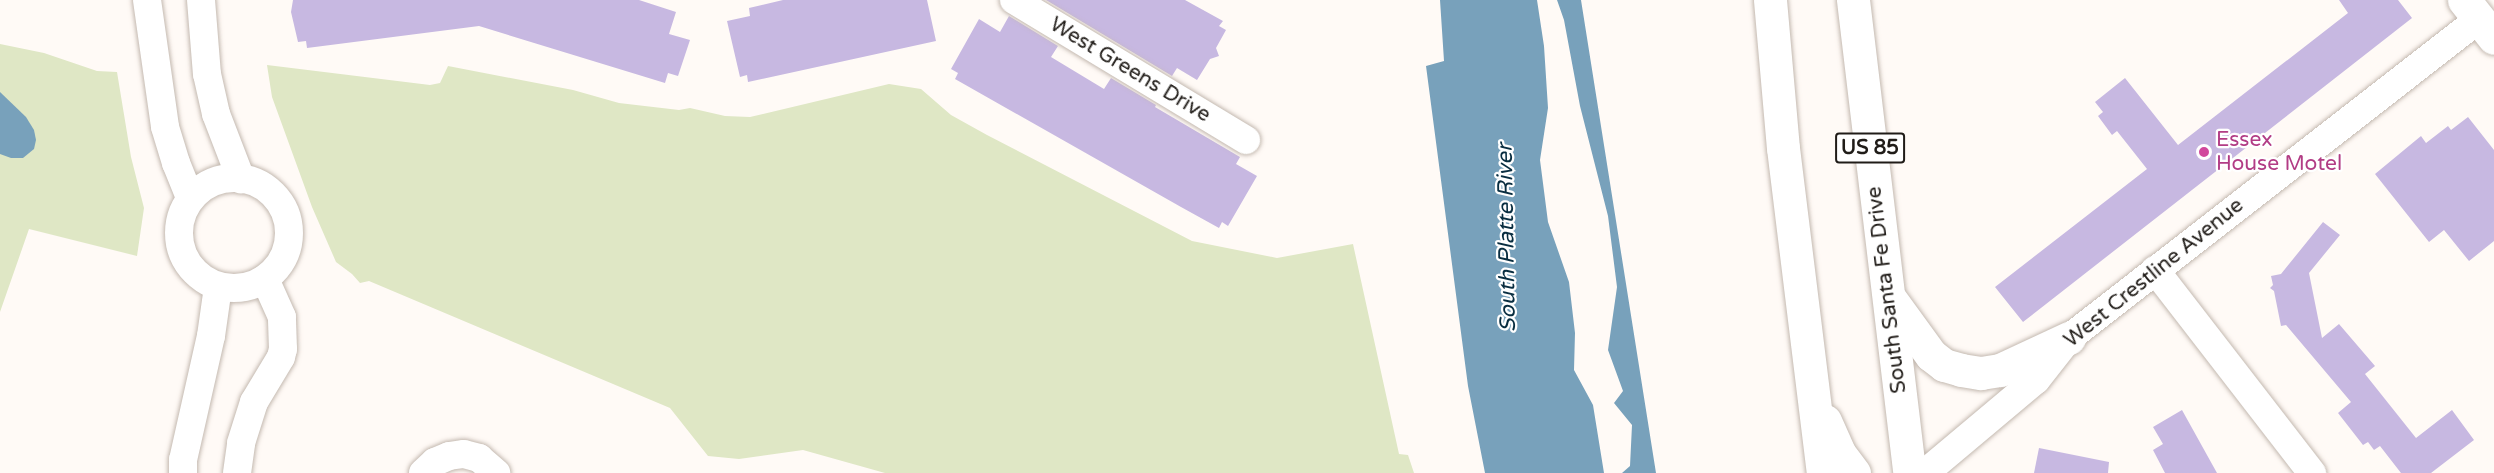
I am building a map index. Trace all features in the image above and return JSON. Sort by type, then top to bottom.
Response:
[{"type":"highway","points":[[1770,0],[1783,148],[1823,473]]},
{"type":"highway","name":"South Santa Fe Drive","points":[[1853,0],[1909,473]]},
{"type":"highway","points":[[1887,295],[1931,355],[1944,365],[1961,370],[1981,373],[2000,370],[2069,338]]},
{"type":"highway","points":[[1812,389],[1839,453],[1854,473]]},
{"type":"street","points":[[147,0],[165,127],[190,197]]},
{"type":"street","points":[[201,0],[207,74],[216,114],[242,179]]},
{"type":"street","name":"West Greens Drive","points":[[1014,0],[1246,140]]},
{"type":"street","name":"West Crestline Avenue","points":[[1925,473],[2036,380],[2069,338],[2479,19]]},
{"type":"street","points":[[242,179],[266,188],[279,200],[287,217],[290,235],[286,253],[277,269],[266,279],[246,288],[218,287],[195,273],[184,259],[178,241],[179,223],[190,197],[213,182],[242,179]]},
{"type":"street","points":[[2155,270],[2291,461],[2312,473]]},
{"type":"street","points":[[237,473],[241,443],[254,402],[283,349],[282,317],[266,279]]},
{"type":"street","points":[[183,473],[183,460],[211,336],[218,287]]},
{"type":"street","points":[[423,473],[435,462],[449,456],[464,454],[479,458],[496,473]]},
{"type":"green space","points":[[0,44],[44,53],[97,71],[117,72],[131,157],[144,208],[137,256],[29,229],[0,312]]},
{"type":"green space","points":[[267,65],[430,85],[440,83],[448,66],[573,90],[619,103],[679,110],[690,108],[725,116],[750,117],[889,84],[921,89],[951,115],[1192,241],[1277,258],[1353,244],[1399,454],[1408,455],[1414,473],[885,473],[803,450],[739,459],[708,456],[670,408],[369,281],[360,283],[336,262],[312,207],[272,97]]},
{"type":"water","name":"South Platte River","points":[[1440,0],[1537,0],[1544,46],[1548,108],[1540,160],[1548,222],[1569,282],[1575,333],[1574,370],[1593,405],[1604,473],[1485,473],[1468,386],[1426,66],[1444,61]]},
{"type":"water","points":[[1557,0],[1581,0],[1656,473],[1622,473],[1630,466],[1632,425],[1614,403],[1623,391],[1608,350],[1617,287],[1608,216],[1580,106],[1564,20]]},
{"type":"water","points":[[0,92],[26,117],[34,130],[36,140],[34,149],[23,158],[11,158],[0,154]]},
{"type":"building","points":[[293,0],[639,0],[676,12],[669,34],[690,40],[678,76],[668,73],[665,83],[479,26],[307,48],[306,41],[298,42],[291,12]]},
{"type":"building","points":[[783,0],[927,0],[936,41],[748,82],[747,75],[740,77],[727,21],[750,16],[749,8]]},
{"type":"building","points":[[1046,0],[1185,0],[1223,21],[1219,26],[1226,30],[1216,48],[1219,56],[1210,59],[1197,80],[1177,68],[1172,76]]},
{"type":"building","name":"Essex House Motel","points":[[2339,0],[2398,0],[2412,18],[2023,322],[1995,287],[2147,169],[2117,131],[2112,135],[2098,116],[2103,112],[2095,102],[2125,78],[2178,145],[2348,13]]},
{"type":"building","points":[[1009,16],[1058,46],[1051,57],[1104,89],[1111,78],[1240,157],[1236,164],[1257,176],[1228,226],[1222,222],[1219,228],[955,79],[958,73],[951,69],[979,19],[1000,32]]},
{"type":"building","points":[[2468,117],[2494,150],[2494,241],[2469,261],[2444,230],[2429,242],[2375,174],[2421,136],[2426,143],[2448,126],[2451,130]]},
{"type":"building","points":[[2323,222],[2340,235],[2309,273],[2322,338],[2339,324],[2375,366],[2365,374],[2416,438],[2452,410],[2474,440],[2431,473],[2401,473],[2380,446],[2374,450],[2368,442],[2363,445],[2338,413],[2351,402],[2286,325],[2281,326],[2274,291],[2270,288],[2273,285],[2271,276],[2281,274]]},
{"type":"building","points":[[2182,410],[2217,473],[2165,473],[2153,450],[2163,444],[2153,427]]},
{"type":"building","points":[[2039,448],[2109,462],[2108,473],[2034,473]]},
{"type":"place","name":"Essex House Motel","points":[[2204,152]]}]
